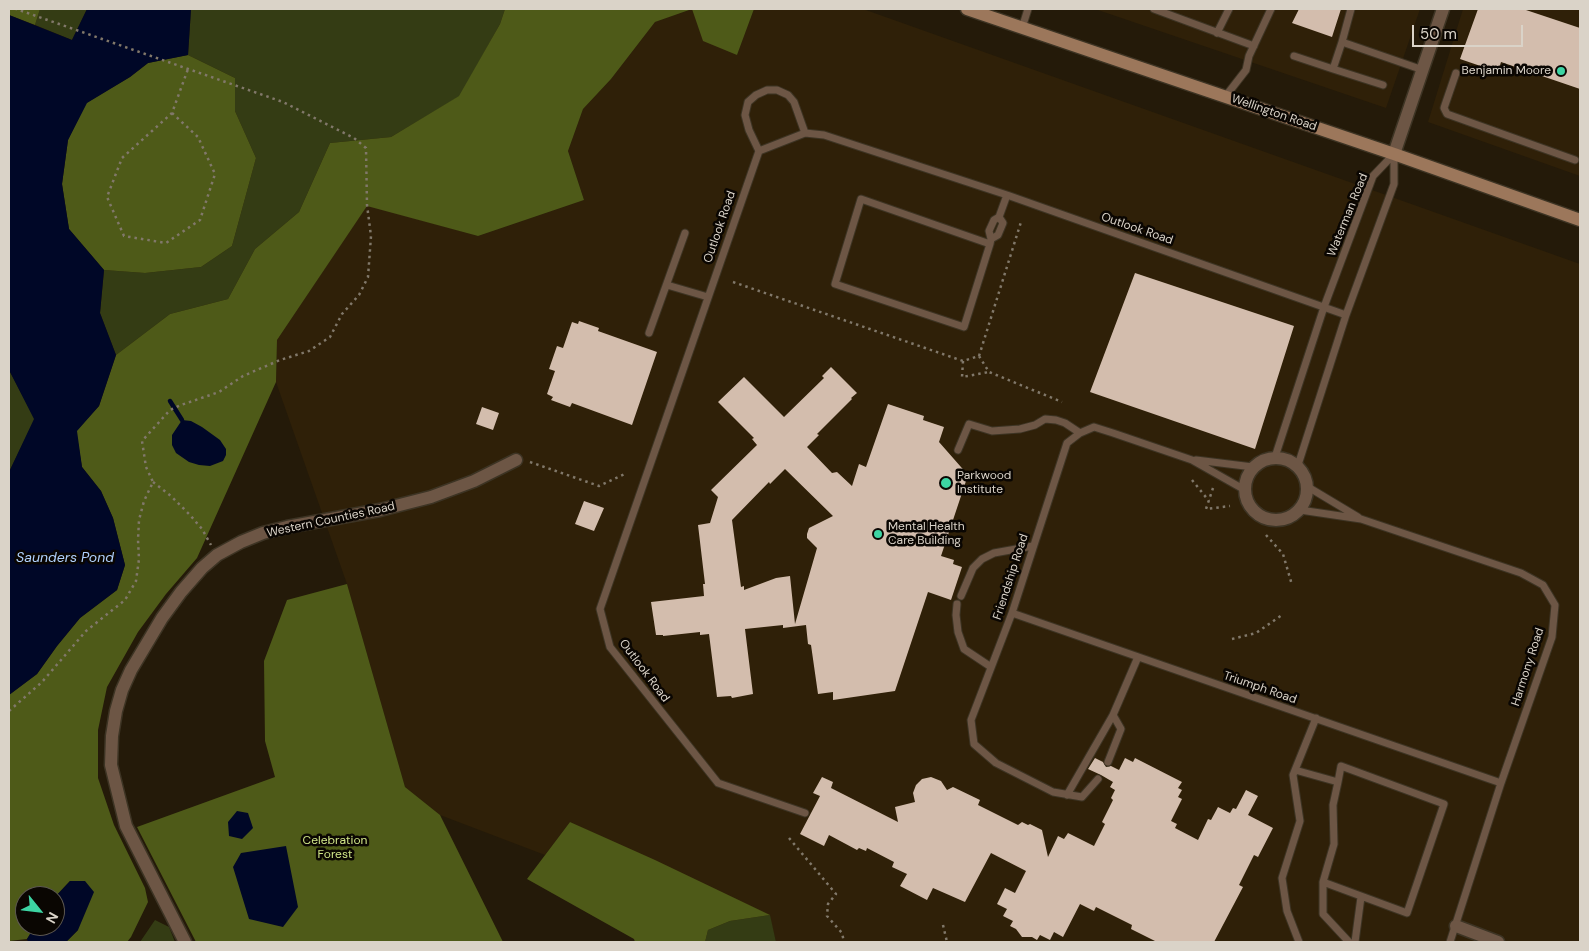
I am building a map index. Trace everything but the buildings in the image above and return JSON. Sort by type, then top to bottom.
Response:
[{"type":"main road","name":"Wellington Road","points":[[967,9],[1394,154],[1580,220]]},
{"type":"street","points":[[1394,154],[1443,9]]},
{"type":"street","points":[[1275,457],[1286,459],[1298,465],[1308,487],[1306,499],[1300,510],[1278,520],[1266,519],[1255,512],[1249,503],[1245,490],[1253,467],[1263,460],[1275,457]]},
{"type":"street","name":"Western Counties Road","points":[[185,942],[126,826],[111,765],[112,736],[116,711],[131,670],[162,618],[202,568],[217,555],[241,542],[263,533],[287,527],[380,510],[431,497],[522,461]]},
{"type":"street","points":[[1456,926],[1498,942]]},
{"type":"lane","points":[[1022,28],[1028,9]]},
{"type":"lane","points":[[1154,9],[1254,46]]},
{"type":"lane","points":[[1217,33],[1229,9]]},
{"type":"lane","points":[[1225,96],[1246,70],[1249,56],[1271,9]]},
{"type":"lane","points":[[1333,68],[1351,9]]},
{"type":"lane","points":[[1342,42],[1423,70]]},
{"type":"lane","points":[[1294,56],[1383,85]]},
{"type":"lane","points":[[1456,73],[1444,105],[1447,114],[1575,160]]},
{"type":"lane","points":[[767,90],[777,90],[788,95],[794,102],[806,133],[759,151],[748,130],[745,115],[748,102],[756,95],[767,90]]},
{"type":"lane","name":"Outlook Road","points":[[806,133],[824,135],[1007,195],[1346,315]]},
{"type":"lane","name":"Outlook Road","points":[[759,151],[600,609],[610,647],[718,783],[805,813]]},
{"type":"lane","points":[[1298,465],[1346,315],[1394,184],[1394,154]]},
{"type":"lane","name":"Waterman Road","points":[[1275,457],[1324,307],[1373,176],[1394,154]]},
{"type":"lane","points":[[991,242],[861,199],[835,284],[964,327],[991,242],[989,231],[994,220],[999,217],[1007,195]]},
{"type":"lane","points":[[649,334],[685,233]]},
{"type":"lane","points":[[667,285],[708,297]]},
{"type":"lane","points":[[958,450],[969,424],[992,431],[1020,429],[1045,420],[1056,420],[1065,423],[1080,433],[1094,427],[1114,432],[1192,460],[1245,490]]},
{"type":"lane","name":"Friendship Road","points":[[1067,795],[1053,792],[996,763],[974,744],[971,720],[1012,613],[1067,443],[1080,433]]},
{"type":"lane","points":[[1192,460],[1253,467]]},
{"type":"lane","name":"Harmony Road","points":[[1308,487],[1361,519]]},
{"type":"lane","name":"Harmony Road","points":[[1300,510],[1361,519],[1521,573],[1543,585],[1556,604],[1552,637],[1501,783],[1450,942]]},
{"type":"lane","points":[[960,596],[973,568],[982,559],[994,554],[1034,546]]},
{"type":"lane","points":[[958,604],[956,615],[958,632],[964,649],[991,667]]},
{"type":"lane","name":"Triumph Road","points":[[1012,613],[1501,783]]},
{"type":"lane","points":[[1098,779],[1082,798],[1067,795],[1113,715],[1138,657]]},
{"type":"lane","points":[[1108,762],[1121,729],[1113,715]]},
{"type":"lane","points":[[1299,942],[1287,911],[1282,878],[1300,821],[1293,775],[1316,718]]},
{"type":"lane","points":[[1323,882],[1407,913],[1444,804],[1342,766],[1332,805],[1334,844],[1323,882],[1324,914],[1349,942]]},
{"type":"lane","points":[[1295,770],[1338,782]]},
{"type":"lane","points":[[1355,942],[1361,897]]},
{"type":"path","points":[[16,9],[283,102],[354,138],[366,148],[370,236],[368,277],[359,295],[342,314],[330,337],[309,352],[280,360],[244,376],[219,392],[181,404],[170,410],[142,440],[146,467],[153,482],[171,496],[202,528],[217,555]]},
{"type":"path","points":[[172,113],[198,137],[215,174],[200,220],[166,243],[124,236],[107,197],[122,158],[172,113],[188,69]]},
{"type":"path","points":[[989,372],[979,356],[1021,222]]},
{"type":"path","points":[[733,282],[964,361],[979,356]]},
{"type":"path","points":[[964,361],[962,377],[989,372],[1062,402]]},
{"type":"path","points":[[522,461],[599,486],[627,473]]},
{"type":"path","points":[[1192,480],[1209,501]]},
{"type":"path","points":[[9,711],[42,682],[86,631],[125,600],[136,581],[139,558],[139,520],[144,501],[153,482]]},
{"type":"path","points":[[1213,488],[1206,509],[1230,506]]},
{"type":"path","points":[[1266,535],[1283,554],[1292,585]]},
{"type":"path","points":[[1232,639],[1256,633],[1282,615]]},
{"type":"path","points":[[789,838],[836,894],[828,904],[827,916],[842,933],[844,942]]},
{"type":"path","points":[[943,925],[947,942]]},
{"type":"shaded area","name":"Parkwood Institute","points":[[692,9],[737,55],[754,9],[863,9],[1580,264],[1580,942],[776,942],[769,915],[570,822],[545,855],[440,815],[405,787],[347,584],[276,382],[277,340],[367,205],[478,236],[584,200],[568,151],[583,109],[611,79],[655,22]]},
{"type":"shaded area","points":[[1095,9],[1420,9],[1386,108]]},
{"type":"shaded area","points":[[1463,9],[1580,9],[1580,176],[1428,122]]},
{"type":"green space","points":[[9,9],[40,9],[35,25],[9,15]]},
{"type":"green space","points":[[40,9],[87,9],[72,40],[35,25]]},
{"type":"green space","points":[[191,9],[505,9],[500,24],[460,96],[391,137],[330,143],[299,212],[255,249],[228,299],[170,314],[116,355],[100,313],[104,270],[145,273],[201,267],[232,246],[256,158],[235,111],[235,78],[188,55]]},
{"type":"green space","points":[[505,9],[692,9],[655,22],[611,79],[583,109],[568,151],[584,200],[478,236],[367,206],[277,340],[276,382],[197,558],[166,594],[138,632],[107,687],[98,730],[98,778],[114,825],[145,888],[148,902],[131,937],[127,942],[66,942],[78,930],[70,881],[65,886],[15,886],[15,936],[29,936],[27,939],[9,941],[9,695],[37,674],[80,618],[117,590],[125,565],[113,518],[101,491],[82,467],[76,431],[99,406],[116,355],[170,314],[228,299],[255,249],[299,212],[330,143],[391,137],[459,96],[500,24]]},
{"type":"green space","points":[[692,9],[754,9],[737,55],[703,41]]},
{"type":"green space","points":[[188,55],[235,78],[235,111],[256,158],[232,246],[201,267],[145,273],[104,270],[69,229],[62,184],[68,140],[86,103],[130,77],[148,63]]},
{"type":"green space","points":[[9,370],[35,419],[9,472]]},
{"type":"green space","name":"Celebration Forest","points":[[347,584],[405,787],[440,815],[503,942],[196,942],[137,827],[275,777],[265,741],[264,661],[287,600]]},
{"type":"green space","points":[[570,822],[770,915],[730,921],[708,930],[705,942],[635,942],[634,939],[527,879]]},
{"type":"green space","points":[[770,915],[776,942],[705,942],[708,930],[730,921]]},
{"type":"green space","points":[[155,920],[169,927],[175,942],[140,942]]},
{"type":"water","name":"Saunders Pond","points":[[87,9],[191,9],[188,55],[148,63],[130,77],[87,103],[68,140],[62,184],[69,229],[104,270],[100,313],[116,355],[99,406],[77,431],[82,467],[101,491],[113,518],[125,565],[117,590],[80,618],[37,674],[9,695],[9,472],[34,419],[9,370],[9,15],[72,40]]},
{"type":"water","points":[[182,420],[191,421],[220,440],[226,449],[223,461],[210,466],[199,465],[189,462],[176,453],[172,445],[172,435]]},
{"type":"water","points":[[237,811],[248,813],[253,828],[242,839],[229,836],[228,822]]},
{"type":"water","points":[[286,846],[298,907],[283,927],[249,919],[233,867],[241,853]]},
{"type":"water","points":[[70,881],[85,881],[94,892],[78,930],[66,942],[28,942],[29,936],[65,936],[65,886]]},
{"type":"waterway","points":[[170,401],[182,420]]},
{"type":"place","name":"Benjamin Moore","points":[[1561,71]]},
{"type":"place","name":"Parkwood Institute","points":[[946,483]]},
{"type":"place","name":"Mental Health Care Building","points":[[878,534]]}]
